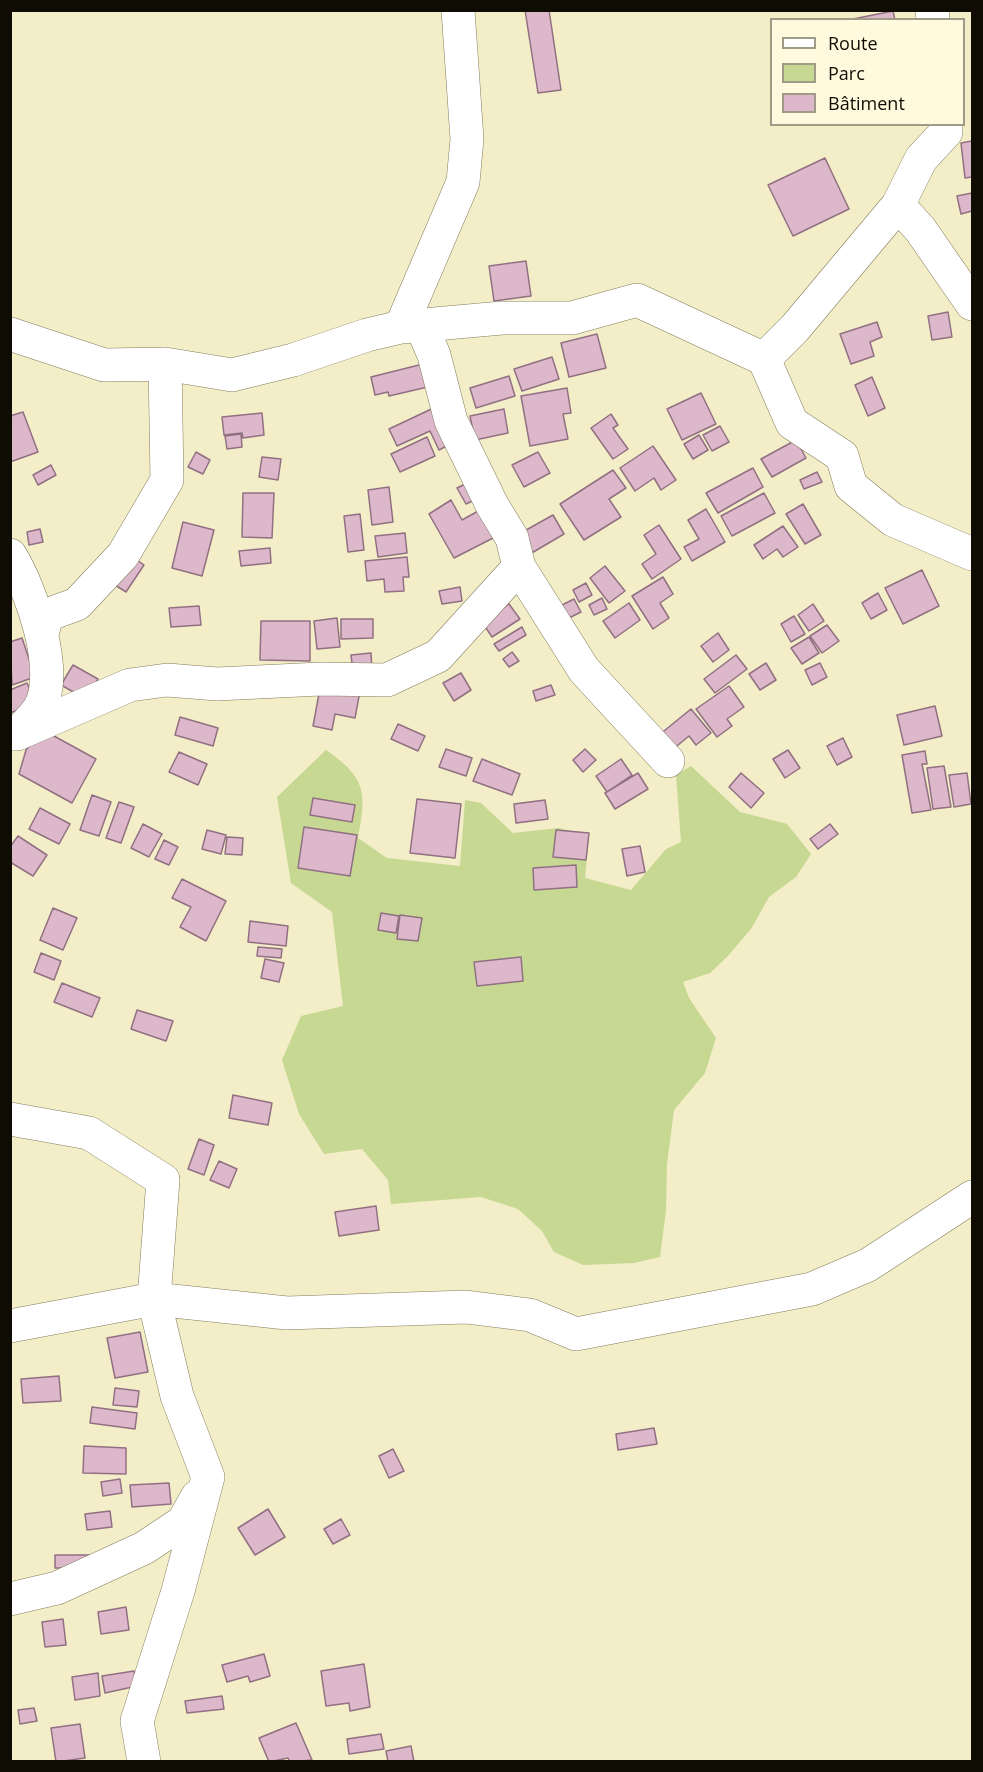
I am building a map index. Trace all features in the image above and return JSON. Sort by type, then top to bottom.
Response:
[{"type":"street","points":[[411,326],[463,182],[467,139],[458,10]]},
{"type":"street","points":[[764,359],[795,328],[898,205],[921,159],[946,132],[946,126]]},
{"type":"street","points":[[898,205],[920,229],[972,304]]},
{"type":"street","points":[[10,334],[104,364],[165,364],[232,375],[293,360],[367,335],[411,326],[502,318],[572,318],[637,300],[764,359],[792,423],[842,456],[851,486],[893,520],[972,554]]},
{"type":"street","points":[[411,326],[434,355],[451,421],[492,505],[512,538],[519,567],[584,670],[668,761]]},
{"type":"street","points":[[42,634],[48,615],[77,604],[123,555],[167,480],[165,364]]},
{"type":"street","points":[[10,555],[19,569],[42,634],[48,666],[40,708],[14,740]]},
{"type":"street","points":[[14,740],[130,685],[167,680],[217,684],[320,679],[387,680],[438,657],[519,567]]},
{"type":"street","points":[[10,1119],[89,1133],[163,1180],[154,1299],[177,1396],[208,1477],[178,1591],[137,1721],[144,1761]]},
{"type":"street","points":[[10,1326],[154,1299],[287,1313],[466,1306],[530,1315],[576,1334],[812,1289],[868,1265],[972,1197]]},
{"type":"street","points":[[10,1599],[57,1588],[144,1548],[183,1522],[208,1477]]},
{"type":"green space","points":[[326,750],[349,769],[360,787],[362,809],[358,838],[387,858],[460,866],[465,800],[481,803],[513,833],[559,828],[589,835],[585,878],[631,890],[666,849],[681,842],[676,775],[691,766],[740,812],[787,824],[811,854],[796,877],[769,897],[751,929],[727,957],[710,973],[683,982],[689,998],[716,1038],[705,1073],[674,1110],[667,1164],[666,1210],[660,1257],[634,1263],[583,1265],[554,1252],[542,1231],[518,1209],[481,1197],[391,1204],[388,1180],[362,1149],[324,1154],[299,1114],[282,1060],[301,1016],[343,1006],[332,912],[291,883],[277,797]]},
{"type":"building","points":[[525,10],[549,10],[561,90],[538,93]]},
{"type":"building","points":[[893,11],[895,18],[858,18]]},
{"type":"building","points":[[972,141],[972,177],[965,178],[961,143]]},
{"type":"building","points":[[825,158],[849,209],[793,236],[768,185]]},
{"type":"building","points":[[972,193],[972,211],[961,214],[957,196]]},
{"type":"building","points":[[526,261],[531,296],[494,301],[489,266]]},
{"type":"building","points":[[948,312],[952,337],[932,340],[928,316]]},
{"type":"building","points":[[877,322],[882,337],[870,342],[874,356],[851,364],[840,334]]},
{"type":"building","points":[[597,334],[606,368],[569,377],[561,343]]},
{"type":"building","points":[[552,357],[559,379],[522,391],[514,369]]},
{"type":"building","points":[[427,363],[432,386],[389,396],[388,392],[375,395],[371,377]]},
{"type":"building","points":[[509,376],[515,396],[476,408],[470,388]]},
{"type":"building","points":[[872,377],[885,408],[868,416],[855,385]]},
{"type":"building","points":[[567,388],[571,413],[563,414],[568,439],[530,446],[521,396]]},
{"type":"building","points":[[701,393],[716,424],[682,440],[667,409]]},
{"type":"building","points":[[442,404],[458,440],[439,450],[430,431],[397,446],[389,429]]},
{"type":"building","points":[[504,409],[508,433],[475,440],[470,416]]},
{"type":"building","points":[[23,412],[38,452],[10,462],[10,416]]},
{"type":"building","points":[[262,413],[264,435],[243,438],[242,433],[224,435],[222,417]]},
{"type":"building","points":[[611,414],[618,425],[613,428],[628,449],[613,459],[591,428]]},
{"type":"building","points":[[720,426],[729,442],[712,451],[703,435]]},
{"type":"building","points":[[241,434],[242,447],[227,449],[225,436]]},
{"type":"building","points":[[699,435],[708,450],[693,459],[684,444]]},
{"type":"building","points":[[427,437],[435,456],[400,472],[391,454]]},
{"type":"building","points":[[796,440],[806,458],[772,477],[761,459]]},
{"type":"building","points":[[653,446],[676,480],[661,490],[654,478],[635,491],[620,468]]},
{"type":"building","points":[[196,452],[210,460],[203,474],[188,467]]},
{"type":"building","points":[[538,452],[550,473],[524,487],[512,465]]},
{"type":"building","points":[[262,457],[281,459],[278,480],[259,477]]},
{"type":"building","points":[[51,465],[56,475],[38,485],[33,475]]},
{"type":"building","points":[[753,468],[763,487],[718,513],[706,493]]},
{"type":"building","points":[[613,470],[626,488],[609,499],[621,517],[584,540],[560,504]]},
{"type":"building","points":[[817,472],[822,482],[804,489],[800,480]]},
{"type":"building","points":[[474,480],[483,496],[466,504],[457,488]]},
{"type":"building","points":[[389,487],[393,522],[372,525],[368,490]]},
{"type":"building","points":[[243,493],[274,493],[272,538],[242,537]]},
{"type":"building","points":[[764,493],[775,513],[732,536],[721,516]]},
{"type":"building","points":[[451,500],[462,520],[480,510],[495,537],[454,558],[429,514]]},
{"type":"building","points":[[803,504],[821,535],[805,544],[786,514]]},
{"type":"building","points":[[706,509],[725,542],[692,561],[684,547],[699,539],[688,520]]},
{"type":"building","points":[[360,514],[364,550],[348,552],[344,516]]},
{"type":"building","points":[[553,515],[564,534],[530,554],[519,534]]},
{"type":"building","points":[[183,522],[214,530],[202,576],[172,568]]},
{"type":"building","points":[[659,525],[681,559],[652,579],[642,564],[656,554],[644,535]]},
{"type":"building","points":[[783,526],[798,547],[783,557],[777,549],[763,559],[754,545]]},
{"type":"building","points":[[40,529],[43,542],[29,545],[27,532]]},
{"type":"building","points":[[405,533],[407,553],[378,557],[375,536]]},
{"type":"building","points":[[270,548],[271,563],[241,566],[239,551]]},
{"type":"building","points":[[130,555],[144,565],[126,592],[112,583]]},
{"type":"building","points":[[407,557],[409,577],[403,577],[404,591],[385,592],[384,579],[367,581],[365,561]]},
{"type":"building","points":[[605,566],[625,591],[609,603],[590,578]]},
{"type":"building","points":[[922,570],[939,606],[903,624],[885,588]]},
{"type":"building","points":[[663,577],[673,594],[660,603],[669,618],[653,629],[632,596]]},
{"type":"building","points":[[586,583],[592,595],[579,602],[573,590]]},
{"type":"building","points":[[460,587],[462,601],[442,604],[439,591]]},
{"type":"building","points":[[878,593],[887,610],[871,619],[862,603]]},
{"type":"building","points":[[602,598],[607,609],[594,615],[589,605]]},
{"type":"building","points":[[574,599],[581,612],[569,618],[562,605]]},
{"type":"building","points":[[629,603],[640,620],[615,638],[603,621]]},
{"type":"building","points":[[509,604],[520,619],[492,637],[482,622]]},
{"type":"building","points":[[813,604],[824,621],[809,631],[798,615]]},
{"type":"building","points":[[199,606],[201,625],[171,627],[169,608]]},
{"type":"building","points":[[794,616],[805,634],[791,642],[781,624]]},
{"type":"building","points":[[337,618],[340,647],[317,649],[314,621]]},
{"type":"building","points":[[341,619],[373,619],[373,638],[341,639]]},
{"type":"building","points":[[261,621],[310,621],[310,661],[260,660]]},
{"type":"building","points":[[827,625],[839,641],[822,653],[810,636]]},
{"type":"building","points":[[522,627],[526,635],[499,651],[494,644]]},
{"type":"building","points":[[718,633],[729,650],[713,662],[701,646]]},
{"type":"building","points":[[809,637],[819,653],[802,664],[791,648]]},
{"type":"building","points":[[22,638],[35,677],[12,685],[10,642]]},
{"type":"building","points":[[512,652],[519,661],[509,667],[503,659]]},
{"type":"building","points":[[371,653],[372,670],[353,672],[351,655]]},
{"type":"building","points":[[736,655],[747,669],[715,693],[704,679]]},
{"type":"building","points":[[766,663],[776,680],[760,690],[749,674]]},
{"type":"building","points":[[820,663],[827,677],[812,685],[805,670]]},
{"type":"building","points":[[73,665],[98,679],[86,699],[61,685]]},
{"type":"building","points":[[461,673],[471,690],[454,701],[443,683]]},
{"type":"building","points":[[27,683],[36,703],[10,713],[10,690]]},
{"type":"building","points":[[321,683],[360,691],[355,718],[335,714],[332,730],[313,726]]},
{"type":"building","points":[[551,685],[555,695],[536,701],[533,691]]},
{"type":"building","points":[[729,686],[744,707],[727,719],[732,726],[717,737],[696,709]]},
{"type":"building","points":[[935,706],[942,736],[904,745],[897,715]]},
{"type":"building","points":[[691,709],[711,733],[696,745],[689,736],[672,750],[659,735]]},
{"type":"building","points":[[180,717],[218,728],[213,746],[175,735]]},
{"type":"building","points":[[398,724],[425,736],[418,751],[391,739]]},
{"type":"building","points":[[43,730],[96,759],[72,803],[19,774],[26,750]]},
{"type":"building","points":[[843,738],[852,757],[837,765],[827,746]]},
{"type":"building","points":[[446,749],[472,758],[466,776],[439,767]]},
{"type":"building","points":[[585,749],[596,760],[583,772],[573,760]]},
{"type":"building","points":[[788,750],[800,768],[785,778],[773,759]]},
{"type":"building","points":[[925,751],[927,764],[922,764],[931,810],[912,813],[902,755]]},
{"type":"building","points":[[179,752],[207,764],[198,785],[169,772]]},
{"type":"building","points":[[482,759],[520,774],[512,795],[473,781]]},
{"type":"building","points":[[621,759],[632,775],[607,792],[596,776]]},
{"type":"building","points":[[944,766],[951,807],[933,809],[927,768]]},
{"type":"building","points":[[638,773],[648,789],[615,809],[605,793]]},
{"type":"building","points":[[741,773],[764,793],[751,808],[729,787]]},
{"type":"building","points":[[967,773],[971,804],[954,807],[949,775]]},
{"type":"building","points":[[92,795],[111,802],[99,836],[80,830]]},
{"type":"building","points":[[313,798],[355,805],[352,822],[310,815]]},
{"type":"building","points":[[417,799],[461,804],[455,858],[410,853]]},
{"type":"building","points":[[545,800],[548,819],[516,823],[514,804]]},
{"type":"building","points":[[119,802],[134,807],[121,843],[106,838]]},
{"type":"building","points":[[40,808],[70,824],[59,844],[29,829]]},
{"type":"building","points":[[143,824],[162,834],[149,857],[131,848]]},
{"type":"building","points":[[830,824],[838,834],[818,849],[810,839]]},
{"type":"building","points":[[304,827],[357,835],[350,876],[298,868]]},
{"type":"building","points":[[207,830],[226,835],[221,854],[202,849]]},
{"type":"building","points":[[556,830],[589,833],[586,860],[553,857]]},
{"type":"building","points":[[18,836],[47,855],[33,876],[10,862],[10,847]]},
{"type":"building","points":[[227,837],[243,838],[242,855],[225,854]]},
{"type":"building","points":[[164,840],[178,847],[169,865],[155,859]]},
{"type":"building","points":[[640,846],[645,872],[627,876],[622,849]]},
{"type":"building","points":[[576,865],[577,887],[534,890],[533,868]]},
{"type":"building","points":[[182,879],[226,901],[206,941],[180,927],[191,907],[172,898]]},
{"type":"building","points":[[53,908],[77,918],[63,950],[40,940]]},
{"type":"building","points":[[381,913],[399,916],[396,933],[378,930]]},
{"type":"building","points":[[400,915],[422,918],[418,941],[397,939]]},
{"type":"building","points":[[250,921],[288,926],[286,946],[248,942]]},
{"type":"building","points":[[258,947],[282,949],[281,958],[257,956]]},
{"type":"building","points":[[41,953],[61,961],[54,980],[34,972]]},
{"type":"building","points":[[521,957],[523,981],[477,986],[474,962]]},
{"type":"building","points":[[265,959],[284,963],[279,982],[261,978]]},
{"type":"building","points":[[62,983],[100,998],[92,1017],[54,1002]]},
{"type":"building","points":[[137,1010],[173,1021],[166,1041],[131,1029]]},
{"type":"building","points":[[233,1095],[272,1103],[268,1125],[229,1118]]},
{"type":"building","points":[[199,1139],[214,1145],[204,1175],[188,1169]]},
{"type":"building","points":[[219,1161],[237,1169],[229,1188],[210,1180]]},
{"type":"building","points":[[376,1206],[379,1230],[339,1236],[335,1212]]},
{"type":"building","points":[[140,1332],[148,1372],[115,1378],[107,1338]]},
{"type":"building","points":[[59,1376],[61,1401],[23,1403],[21,1379]]},
{"type":"building","points":[[115,1388],[139,1391],[137,1407],[113,1405]]},
{"type":"building","points":[[92,1407],[137,1413],[135,1429],[90,1423]]},
{"type":"building","points":[[654,1428],[657,1444],[618,1450],[616,1434]]},
{"type":"building","points":[[84,1446],[126,1448],[126,1474],[83,1473]]},
{"type":"building","points":[[393,1449],[404,1471],[389,1478],[379,1456]]},
{"type":"building","points":[[120,1479],[122,1493],[103,1496],[101,1482]]},
{"type":"building","points":[[169,1483],[171,1504],[132,1507],[130,1485]]},
{"type":"building","points":[[268,1509],[285,1537],[255,1555],[238,1528]]},
{"type":"building","points":[[110,1511],[112,1527],[87,1530],[85,1514]]},
{"type":"building","points":[[341,1519],[350,1535],[333,1544],[324,1529]]},
{"type":"building","points":[[55,1555],[90,1555],[91,1568],[55,1568]]},
{"type":"building","points":[[126,1607],[129,1630],[101,1634],[98,1612]]},
{"type":"building","points":[[63,1619],[66,1645],[45,1647],[42,1622]]},
{"type":"building","points":[[264,1654],[270,1676],[250,1682],[248,1676],[227,1682],[222,1665]]},
{"type":"building","points":[[364,1664],[370,1707],[350,1711],[349,1703],[326,1706],[321,1671]]},
{"type":"building","points":[[134,1671],[137,1686],[105,1693],[102,1676]]},
{"type":"building","points":[[98,1673],[100,1696],[75,1700],[72,1677]]},
{"type":"building","points":[[222,1696],[224,1709],[187,1713],[185,1701]]},
{"type":"building","points":[[34,1708],[37,1721],[20,1724],[18,1710]]},
{"type":"building","points":[[296,1723],[312,1760],[290,1762],[288,1758],[269,1762],[259,1738]]},
{"type":"building","points":[[80,1724],[85,1758],[56,1762],[51,1728]]},
{"type":"building","points":[[381,1734],[384,1749],[349,1754],[347,1739]]},
{"type":"building","points":[[411,1746],[414,1762],[388,1762],[386,1751]]}]
